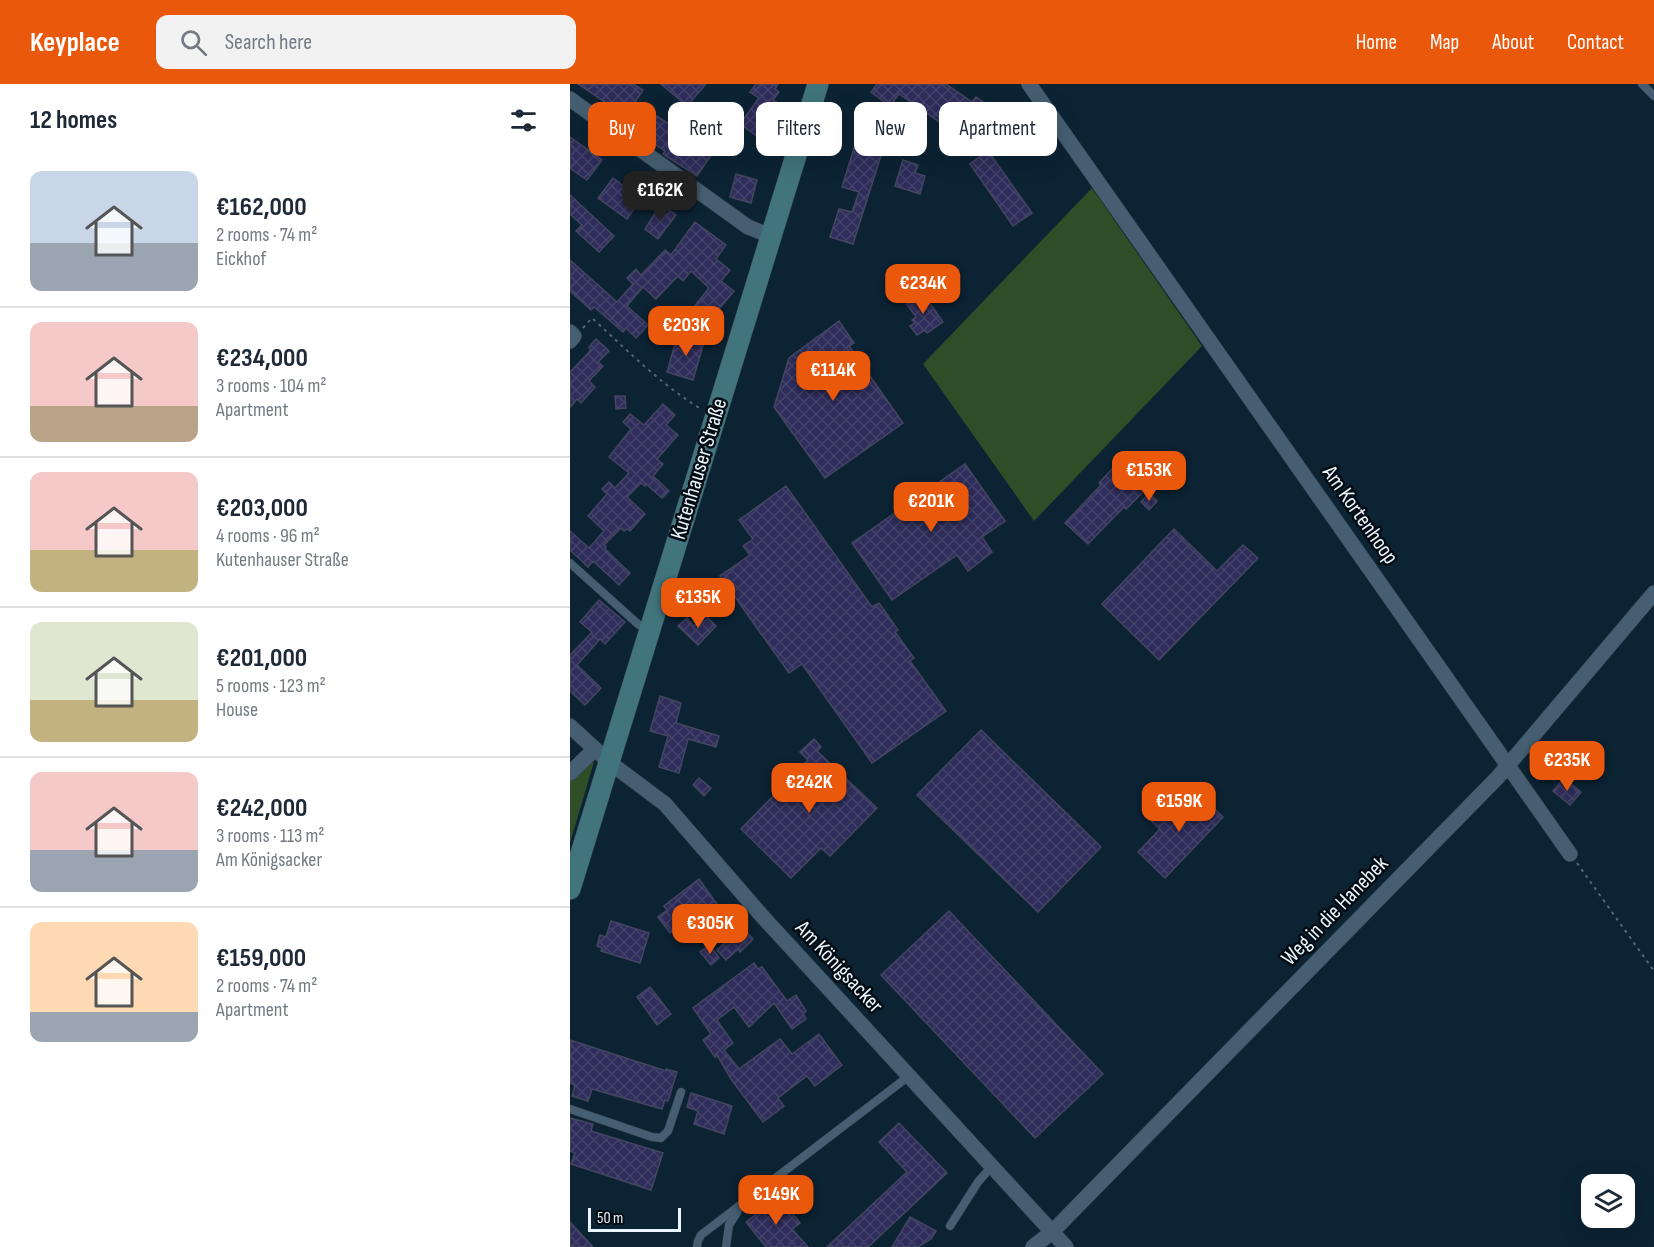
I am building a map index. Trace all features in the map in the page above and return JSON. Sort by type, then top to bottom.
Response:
[{"type":"street","name":"Kutenhauser Straße","points":[[570,889],[602,755],[651,628],[818,84]]},
{"type":"street","name":"Am Kortenhoop","points":[[1029,84],[1509,764],[1570,854]]},
{"type":"street","points":[[570,99],[748,227],[771,236]]},
{"type":"street","name":"Weg in die Hanebek","points":[[1033,1247],[1053,1232],[1509,764],[1654,593]]},
{"type":"street","name":"Am Königsacker","points":[[570,726],[602,755],[665,804],[762,916],[1066,1247]]},
{"type":"street","points":[[570,773],[602,755]]},
{"type":"lane","points":[[1642,84],[1654,96]]},
{"type":"lane","points":[[570,563],[639,625],[651,628]]},
{"type":"lane","points":[[697,1247],[701,1235],[909,1076]]},
{"type":"lane","points":[[570,1108],[652,1137],[661,1137],[668,1131],[681,1092]]},
{"type":"lane","points":[[951,1226],[978,1182],[992,1166]]},
{"type":"lane","points":[[726,1247],[732,1218],[749,1198]]},
{"type":"path","points":[[572,336],[592,318],[676,393],[715,417]]},
{"type":"path","points":[[1570,854],[1654,971]]},
{"type":"green space","points":[[1092,188],[1202,346],[1034,521],[923,364]]},
{"type":"green space","points":[[594,762],[570,843],[570,779],[584,764]]},
{"type":"building","points":[[578,84],[633,84],[643,90],[635,102],[605,102]]},
{"type":"building","points":[[661,84],[706,84],[690,102],[682,102]]},
{"type":"building","points":[[756,84],[778,84],[775,89],[779,92],[773,100],[776,102],[756,102],[759,98],[750,92]]},
{"type":"building","points":[[877,84],[946,84],[972,102],[939,102],[939,122],[927,113],[927,102],[910,102],[899,94],[893,102],[885,102],[871,92]]},
{"type":"building","points":[[976,97],[983,102],[972,102]]},
{"type":"building","points":[[756,102],[756,135],[744,127],[744,119]]},
{"type":"building","points":[[656,116],[668,123],[668,156],[711,156],[697,176],[663,154],[665,151],[656,145]]},
{"type":"building","points":[[570,137],[588,150],[588,156],[596,156],[602,160],[587,180],[570,168]]},
{"type":"building","points":[[854,148],[854,156],[881,156],[853,244],[830,237],[839,209],[852,212],[859,192],[842,187]]},
{"type":"building","points":[[981,156],[992,156],[1032,213],[1013,226],[970,164]]},
{"type":"building","points":[[903,160],[918,165],[915,173],[925,176],[920,194],[895,186]]},
{"type":"building","points":[[736,174],[757,180],[751,203],[730,197]]},
{"type":"building","points":[[613,178],[641,199],[627,219],[598,198]]},
{"type":"building","points":[[570,195],[614,236],[599,252],[576,231],[582,225],[570,214]]},
{"type":"building","points":[[661,204],[676,215],[658,239],[645,229]]},
{"type":"building","points":[[695,222],[726,245],[716,259],[730,270],[721,281],[734,291],[718,310],[722,314],[705,334],[686,317],[709,288],[691,271],[683,281],[678,276],[656,299],[643,287],[627,306],[648,325],[636,338],[626,328],[623,332],[594,307],[591,310],[570,291],[570,260],[617,302],[633,284],[627,278],[636,269],[641,275],[665,250],[671,255]]},
{"type":"building","points":[[922,292],[943,322],[927,333],[925,330],[917,335],[910,326],[915,323],[912,320],[916,317],[906,303]]},
{"type":"building","points":[[839,321],[854,343],[849,346],[903,423],[825,478],[774,407],[789,358]]},
{"type":"building","points":[[678,334],[704,342],[693,380],[667,372]]},
{"type":"building","points":[[596,339],[609,351],[598,362],[603,366],[589,381],[595,387],[581,403],[577,399],[570,407],[570,372],[591,350],[589,347]]},
{"type":"building","points":[[615,396],[625,396],[626,408],[616,409]]},
{"type":"building","points":[[663,404],[675,415],[666,425],[678,435],[657,459],[663,464],[653,476],[669,491],[662,498],[646,484],[645,486],[641,483],[627,497],[645,514],[630,531],[627,529],[624,531],[621,528],[604,545],[605,549],[630,573],[619,585],[593,561],[588,567],[570,550],[570,531],[589,548],[604,531],[588,516],[607,494],[602,489],[609,482],[615,488],[629,473],[609,457],[631,429],[623,422],[630,414],[644,425]]},
{"type":"building","points":[[965,464],[1005,521],[982,537],[992,552],[968,571],[957,555],[892,600],[852,543]]},
{"type":"building","points":[[1112,469],[1118,474],[1120,471],[1143,492],[1126,509],[1124,507],[1088,544],[1065,523],[1101,485],[1099,483]]},
{"type":"building","points":[[786,486],[872,607],[879,603],[898,630],[895,632],[914,658],[910,661],[946,711],[872,763],[802,664],[789,673],[720,576],[750,555],[743,546],[753,539],[739,520]]},
{"type":"building","points":[[1149,493],[1157,501],[1149,510],[1141,502]]},
{"type":"building","points":[[1174,529],[1217,571],[1243,545],[1258,558],[1159,660],[1102,604]]},
{"type":"building","points":[[599,600],[625,622],[605,644],[600,639],[577,665],[601,688],[585,705],[570,691],[570,655],[592,632],[580,622]]},
{"type":"building","points":[[705,615],[716,626],[698,645],[678,626],[687,618],[694,626]]},
{"type":"building","points":[[660,696],[681,703],[676,723],[719,736],[716,747],[688,739],[679,773],[659,767],[668,736],[650,731]]},
{"type":"building","points":[[981,730],[1101,847],[1038,912],[917,795]]},
{"type":"building","points":[[814,739],[821,747],[817,751],[877,808],[830,856],[821,848],[791,878],[741,829],[808,760],[800,752]]},
{"type":"building","points":[[699,778],[711,788],[704,796],[693,785]]},
{"type":"building","points":[[1564,778],[1581,792],[1570,805],[1553,791]]},
{"type":"building","points":[[1196,791],[1223,817],[1165,878],[1138,852],[1160,829],[1148,818],[1161,805],[1172,816]]},
{"type":"building","points":[[699,879],[722,911],[698,929],[695,925],[684,933],[679,926],[670,933],[658,917],[667,910],[664,906]]},
{"type":"building","points":[[949,911],[1103,1074],[1035,1138],[881,975]]},
{"type":"building","points":[[611,921],[649,933],[640,963],[601,951],[602,948],[597,946],[600,935],[606,937]]},
{"type":"building","points":[[742,927],[753,939],[740,952],[738,949],[726,960],[717,950]]},
{"type":"building","points":[[710,945],[719,958],[711,965],[700,952]]},
{"type":"building","points":[[754,963],[758,969],[762,967],[787,1001],[796,995],[806,1011],[803,1014],[806,1019],[792,1029],[774,1003],[749,1027],[734,1007],[717,1020],[733,1043],[724,1050],[739,1069],[780,1039],[792,1054],[819,1034],[842,1065],[815,1086],[807,1076],[778,1098],[784,1106],[763,1122],[731,1079],[717,1055],[715,1057],[703,1040],[711,1034],[693,1008]]},
{"type":"building","points":[[650,987],[671,1014],[657,1025],[637,997]]},
{"type":"building","points":[[570,1040],[666,1071],[666,1069],[677,1072],[668,1101],[665,1100],[662,1109],[592,1089],[588,1101],[572,1096],[575,1085],[570,1083]]},
{"type":"building","points":[[691,1093],[732,1106],[724,1134],[694,1124],[698,1111],[687,1107]]},
{"type":"building","points":[[570,1118],[593,1124],[591,1131],[663,1153],[651,1190],[571,1164],[575,1153],[570,1151]]},
{"type":"building","points":[[899,1123],[947,1173],[868,1247],[827,1247],[907,1172],[879,1142]]},
{"type":"building","points":[[779,1196],[800,1223],[792,1229],[808,1247],[766,1247],[746,1222]]},
{"type":"building","points":[[910,1217],[936,1231],[931,1239],[918,1247],[892,1247]]},
{"type":"building","points":[[570,1222],[593,1247],[570,1247]]}]
